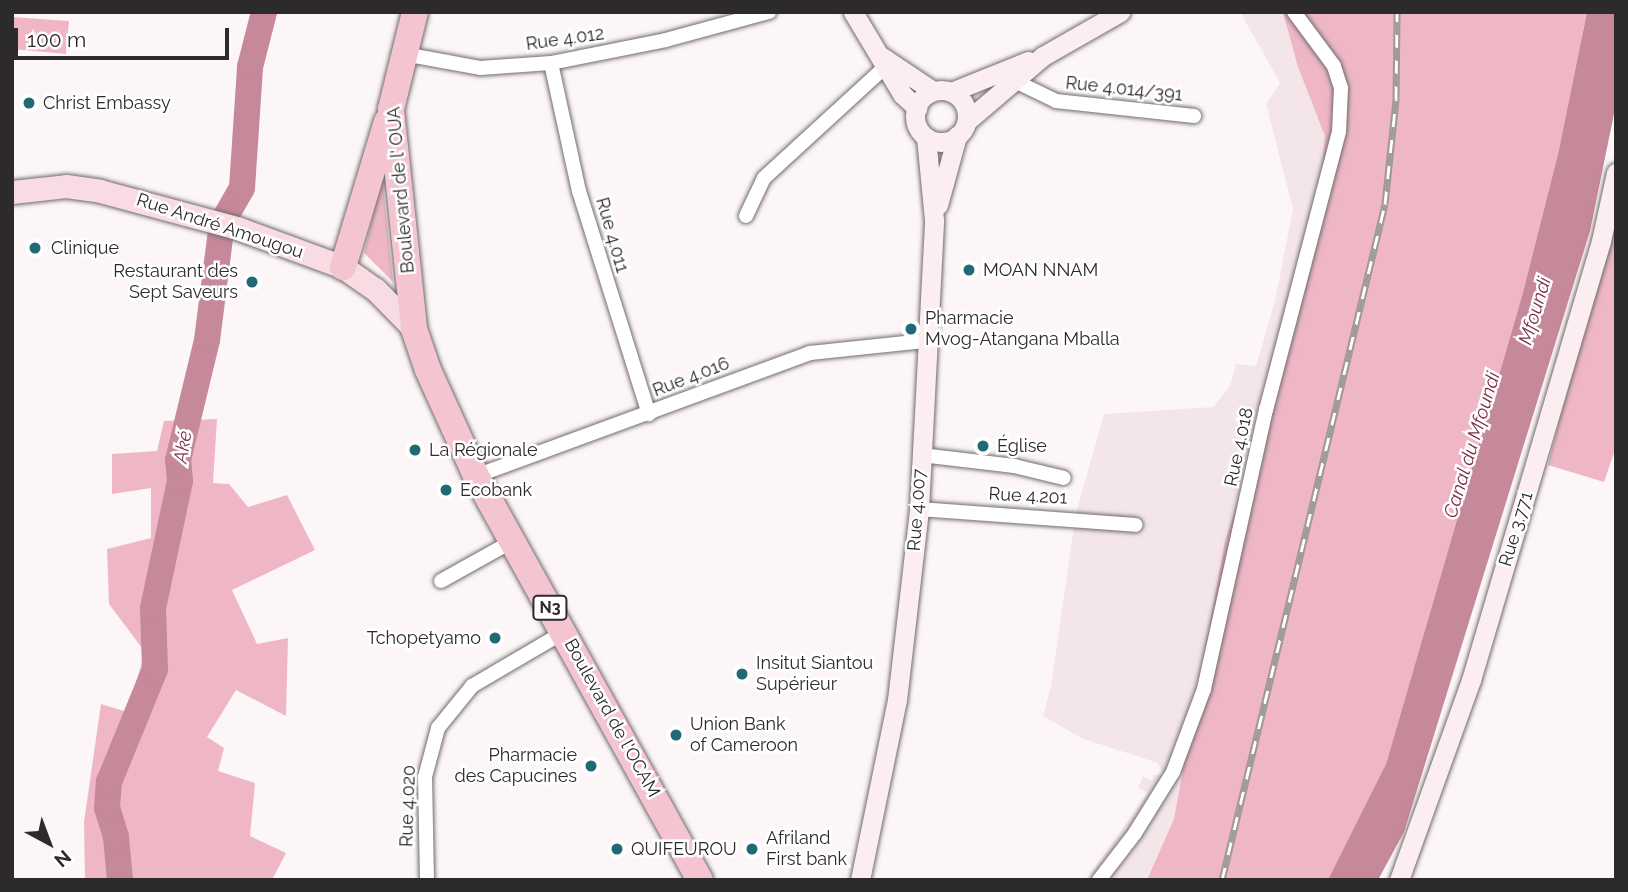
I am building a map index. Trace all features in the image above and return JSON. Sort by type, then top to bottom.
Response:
[{"type":"highway","name":"Boulevard de l' OUA","points":[[414,329],[391,109],[415,12]]},
{"type":"highway","points":[[343,267],[391,109]]},
{"type":"highway","name":"Boulevard de l'OCAM","points":[[414,329],[428,370],[476,477],[700,880]]},
{"type":"main road","points":[[853,12],[882,61],[917,108],[917,124],[926,136],[941,141],[962,129],[1013,80],[1043,56],[1120,12]]},
{"type":"main road","points":[[917,108],[942,91],[1043,56]]},
{"type":"main road","points":[[882,61],[964,103],[962,129],[934,220]]},
{"type":"main road","name":"Rue 4.007","points":[[860,880],[898,700],[919,509],[924,341],[934,220],[926,136]]},
{"type":"main road","name":"Rue 3.771","points":[[1399,880],[1471,680],[1601,241],[1616,173]]},
{"type":"main road","name":"Rue André Amougou","points":[[12,192],[65,186],[127,197],[237,228],[343,267]]},
{"type":"main road","points":[[343,267],[375,289],[414,329]]},
{"type":"street","name":"Rue 4.012","points":[[404,54],[480,68],[551,63],[666,40],[769,12]]},
{"type":"street","name":"Rue 4.018","points":[[1099,880],[1135,833],[1173,772],[1204,689],[1266,410],[1339,132],[1341,88],[1334,66],[1294,12]]},
{"type":"street","points":[[746,216],[764,178],[882,61]]},
{"type":"street","name":"Rue 4.011","points":[[551,63],[586,216],[649,414]]},
{"type":"street","name":"Rue 4.014/391","points":[[1013,80],[1056,101],[1194,116]]},
{"type":"street","name":"Rue 4.016","points":[[476,477],[810,353],[924,341]]},
{"type":"street","points":[[921,455],[990,462],[1064,478]]},
{"type":"street","name":"Rue 4.201","points":[[919,509],[1135,525]]},
{"type":"street","points":[[441,581],[513,541]]},
{"type":"street","name":"Rue 4.020","points":[[427,880],[425,777],[438,728],[472,686],[564,632]]},
{"type":"shaded area","points":[[1240,12],[1325,12],[1341,154],[1170,880],[1086,880],[1148,793],[1138,788],[1143,776],[1152,781],[1154,775],[1163,775],[1158,763],[1081,738],[1043,716],[1051,686],[1076,513],[1104,414],[1213,407],[1230,386],[1236,364],[1256,366],[1275,301],[1293,209],[1266,104],[1280,83]]},
{"type":"shaded area","points":[[1283,12],[1587,12],[1558,154],[1522,296],[1386,764],[1334,870],[1328,880],[1147,880],[1174,819],[1225,541],[1293,335],[1315,248],[1325,136],[1298,67]]},
{"type":"shaded area","points":[[12,17],[69,21],[66,54],[12,49]]},
{"type":"shaded area","points":[[382,176],[393,282],[364,253]]},
{"type":"shaded area","points":[[1616,199],[1616,447],[1604,482],[1548,465]]},
{"type":"shaded area","points":[[217,419],[213,483],[229,484],[248,507],[287,495],[315,550],[232,590],[257,644],[288,638],[286,716],[236,690],[207,737],[224,748],[218,771],[255,783],[250,836],[286,853],[272,880],[85,880],[84,822],[101,704],[127,712],[145,652],[109,604],[107,549],[151,538],[151,488],[112,494],[112,454],[157,451],[164,421]]},
{"type":"water","name":"Mfoundi","points":[[1587,12],[1616,12],[1616,104],[1590,231],[1404,832],[1378,880],[1328,880],[1386,764],[1522,296],[1558,154]]},
{"type":"waterway","name":"Aké","points":[[120,880],[116,837],[107,808],[109,782],[155,669],[153,608],[180,481],[178,460],[207,340],[222,223],[242,188],[250,67],[264,12]]},
{"type":"railway","points":[[1222,880],[1385,204],[1396,99],[1397,12]]},
{"type":"place","name":"Christ Embassy","points":[[29,103]]},
{"type":"place","name":"Clinique","points":[[35,248]]},
{"type":"place","name":"MOAN NNAM","points":[[969,270]]},
{"type":"place","name":"Restaurant des Sept Saveurs","points":[[252,282]]},
{"type":"place","name":"Pharmacie Mvog-Atangana Mballa","points":[[911,329]]},
{"type":"place","name":"Église","points":[[983,446]]},
{"type":"place","name":"La Régionale","points":[[415,450]]},
{"type":"place","name":"Ecobank","points":[[446,490]]},
{"type":"place","name":"Tchopetyamo","points":[[495,638]]},
{"type":"place","name":"Insitut Siantou Supérieur","points":[[742,674]]},
{"type":"place","name":"Union Bank of Cameroon","points":[[676,735]]},
{"type":"place","name":"Pharmacie des Capucines","points":[[591,766]]},
{"type":"place","name":"QUIFEUROU","points":[[617,849]]},
{"type":"place","name":"Afriland First bank","points":[[752,849]]},
{"type":"water label","name":"Canal du Mfoundi","points":[[1472,445]]}]
